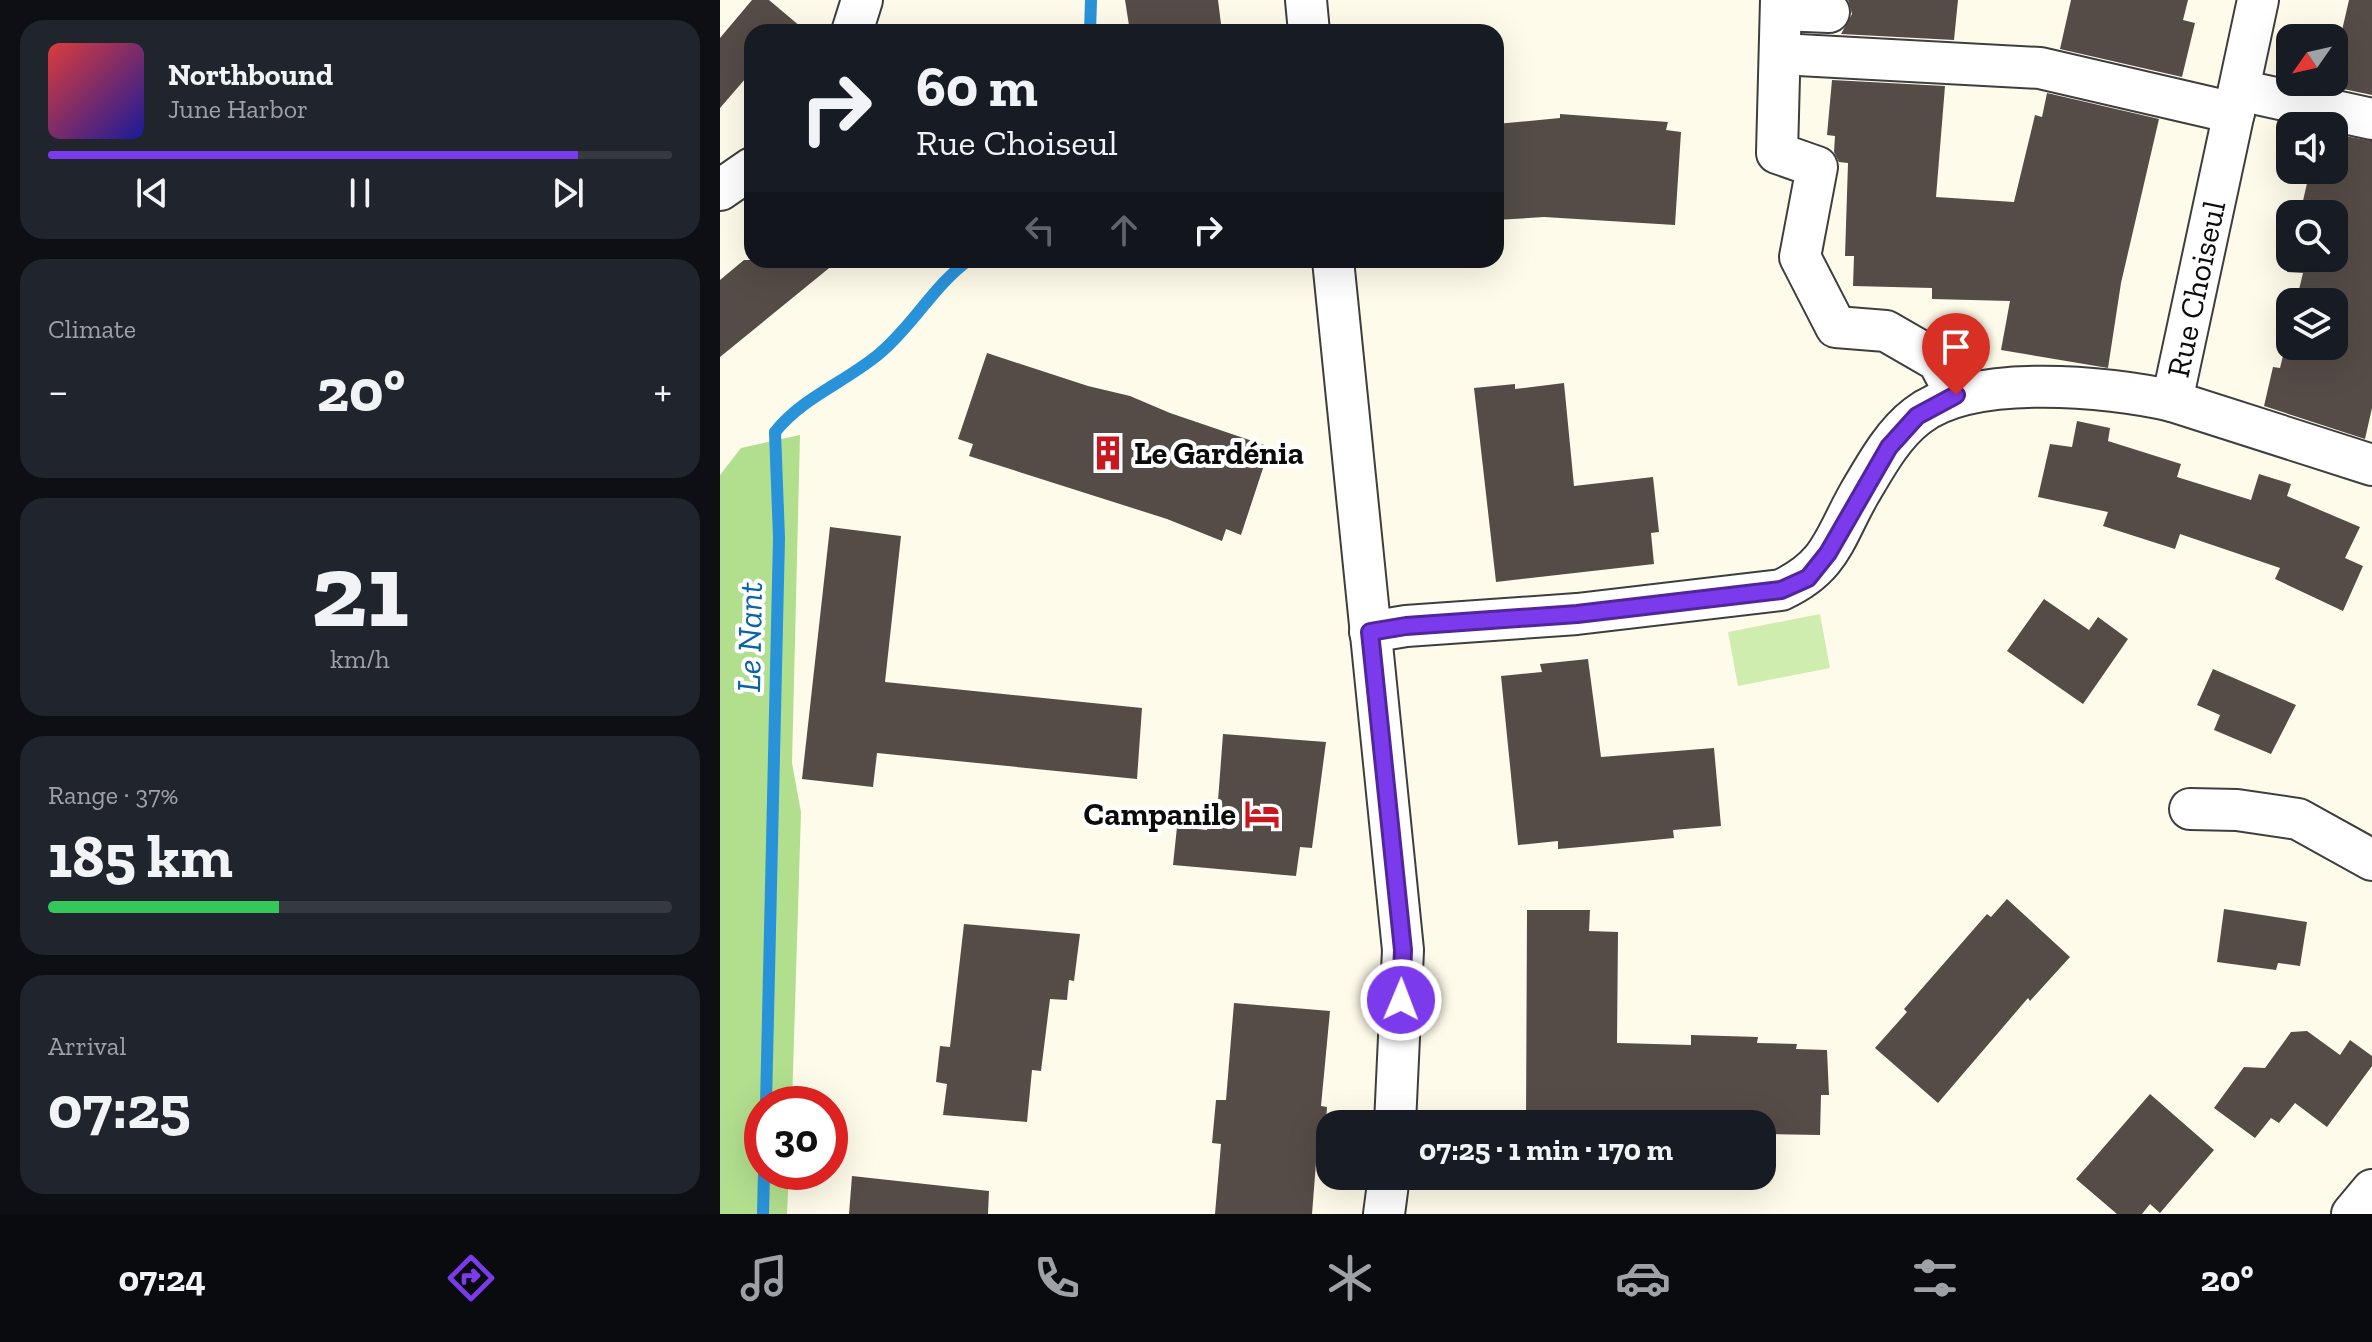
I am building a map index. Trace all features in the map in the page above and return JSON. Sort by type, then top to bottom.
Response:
[{"type":"street","points":[[854,24],[862,0]]},
{"type":"street","points":[[1306,0],[1308,24]]},
{"type":"street","name":"Rue Choiseul","points":[[1370,632],[1406,626],[1577,614],[1781,590],[1808,578],[1828,553],[1889,447],[1947,378],[2123,390],[2172,401],[2258,0]]},
{"type":"street","points":[[1829,12],[1782,3],[1777,153],[1815,265],[1788,294],[1836,327],[1862,351],[1947,378]]},
{"type":"street","points":[[1780,54],[2040,68],[2236,102],[2372,119]]},
{"type":"street","points":[[720,189],[744,173]]},
{"type":"street","points":[[1334,268],[1403,950],[1396,1110]]},
{"type":"street","points":[[2172,401],[2372,465]]},
{"type":"street","points":[[2190,809],[2237,810],[2298,819],[2372,860]]},
{"type":"street","points":[[1384,1214],[1387,1190]]},
{"type":"street","points":[[2352,1214],[2372,1190]]},
{"type":"green space","points":[[800,435],[792,763],[801,812],[793,1086],[744,1086],[744,1190],[788,1190],[787,1214],[720,1214],[720,475],[741,448]]},
{"type":"green space","points":[[1820,614],[1830,668],[1738,686],[1728,632]]},
{"type":"building","points":[[752,0],[769,0],[798,24],[744,24],[744,80],[720,108],[720,38]]},
{"type":"building","points":[[1125,0],[1218,0],[1221,24],[1129,24]]},
{"type":"building","points":[[1848,0],[1958,0],[1954,40],[1841,34],[1852,14]]},
{"type":"building","points":[[2071,0],[2188,0],[2183,20],[2195,23],[2182,77],[2060,49]]},
{"type":"building","points":[[2349,0],[2372,0],[2372,95],[2348,90],[2348,24],[2343,24]]},
{"type":"building","points":[[1832,80],[1945,86],[1936,197],[2014,202],[2035,115],[2042,117],[2047,93],[2159,119],[2121,283],[2108,368],[2001,350],[2010,301],[1932,299],[1932,288],[1853,286],[1854,256],[1845,256],[1848,163],[1839,162],[1834,152],[1835,136],[1827,135]]},
{"type":"building","points":[[1560,114],[1668,122],[1666,130],[1681,132],[1675,225],[1544,217],[1504,220],[1504,123],[1560,118]]},
{"type":"building","points":[[2348,137],[2372,141],[2372,408],[2365,439],[2264,406],[2273,367],[2280,368],[2282,360],[2348,360],[2348,288],[2299,288],[2303,273],[2287,272],[2348,272],[2348,200],[2303,200],[2307,184],[2348,184]]},
{"type":"building","points":[[744,260],[744,268],[829,268],[720,357],[720,280]]},
{"type":"building","name":"Le Gardénia","points":[[987,353],[1088,386],[1130,396],[1270,447],[1241,535],[1226,529],[1222,541],[1167,519],[969,456],[973,444],[958,439]]},
{"type":"building","points":[[1564,383],[1574,486],[1653,477],[1659,532],[1651,533],[1654,564],[1496,582],[1474,388],[1515,384],[1515,389]]},
{"type":"building","points":[[2077,421],[2110,428],[2108,441],[2181,464],[2177,477],[2251,500],[2259,474],[2291,484],[2287,496],[2360,527],[2345,558],[2363,566],[2343,611],[2275,579],[2280,568],[2180,534],[2175,549],[2103,526],[2108,512],[2038,497],[2050,444],[2072,447]]},
{"type":"building","points":[[830,527],[901,536],[885,682],[1142,708],[1137,779],[877,753],[873,787],[802,779]]},
{"type":"building","points":[[2044,599],[2089,630],[2098,617],[2128,639],[2083,704],[2007,651]]},
{"type":"building","points":[[1588,659],[1601,757],[1714,748],[1721,826],[1673,830],[1674,838],[1592,846],[1558,849],[1558,841],[1518,845],[1501,676],[1542,672],[1540,664]]},
{"type":"building","points":[[2213,669],[2296,705],[2271,754],[2214,730],[2220,715],[2197,705]]},
{"type":"building","name":"Campanile","points":[[1223,734],[1326,742],[1312,848],[1300,847],[1296,876],[1173,865],[1177,827],[1207,830],[1209,803],[1218,801]]},
{"type":"building","points":[[2007,899],[2070,957],[2030,1001],[2028,998],[1938,1103],[1875,1048],[1907,1012],[1904,1009],[1987,914],[1991,917]]},
{"type":"building","points":[[2224,909],[2307,922],[2300,966],[2278,963],[2276,970],[2217,962]]},
{"type":"building","points":[[1527,910],[1590,910],[1589,931],[1618,932],[1617,1043],[1691,1045],[1691,1035],[1758,1037],[1757,1043],[1797,1044],[1796,1049],[1827,1050],[1829,1095],[1821,1095],[1820,1135],[1776,1134],[1776,1110],[1526,1110]]},
{"type":"building","points":[[964,924],[1080,934],[1074,981],[1069,980],[1067,1000],[1050,999],[1041,1071],[1032,1070],[1027,1122],[943,1115],[947,1084],[936,1082],[940,1046],[950,1047]]},
{"type":"building","points":[[1234,1003],[1330,1011],[1321,1106],[1327,1107],[1327,1110],[1316,1110],[1312,1214],[1215,1214],[1221,1144],[1212,1143],[1216,1100],[1226,1100]]},
{"type":"building","points":[[2307,1031],[2340,1055],[2350,1040],[2372,1056],[2372,1066],[2327,1127],[2295,1103],[2279,1123],[2271,1118],[2255,1138],[2214,1108],[2244,1067],[2265,1068],[2291,1032]]},
{"type":"building","points":[[2150,1094],[2214,1150],[2160,1213],[2150,1204],[2142,1214],[2117,1214],[2076,1179]]},
{"type":"building","points":[[852,1176],[989,1191],[988,1214],[849,1214]]},
{"type":"waterway","name":"Le Nant","points":[[1090,24],[1091,0]]},
{"type":"waterway","name":"Le Nant","points":[[766,1086],[779,538],[775,432],[798,409],[879,354],[959,268]]},
{"type":"waterway","name":"Le Nant","points":[[763,1214],[764,1190]]},
{"type":"place","name":"Le Gardénia","points":[[1108,453]]},
{"type":"place","name":"Campanile","points":[[1262,814]]},
{"type":"route","points":[[1401,1000],[1403,950],[1370,632],[1406,626],[1577,614],[1781,590],[1808,578],[1828,553],[1889,447],[1917,416],[1956,395]]}]
